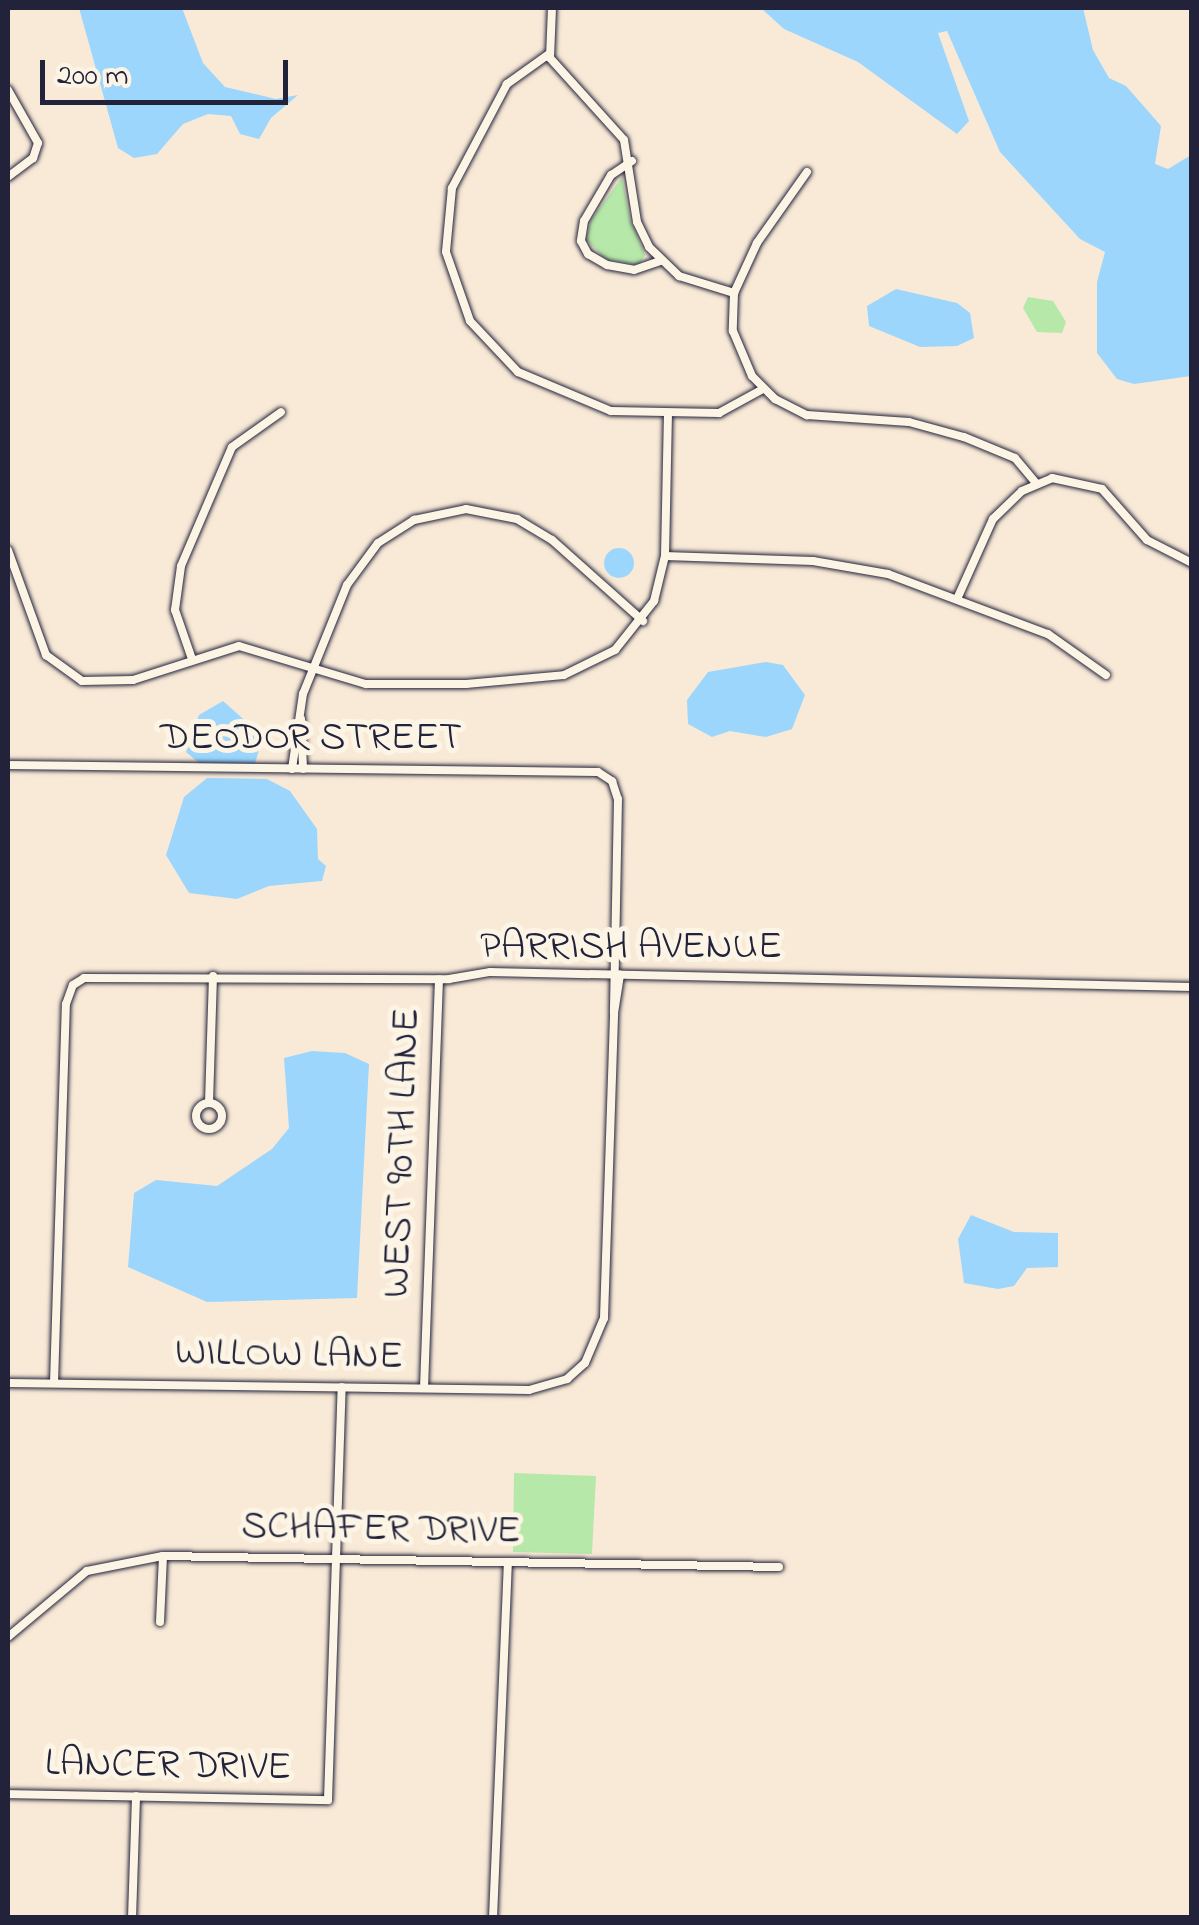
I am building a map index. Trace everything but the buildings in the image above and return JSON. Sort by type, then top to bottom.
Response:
[{"type":"street","points":[[552,8],[549,54],[561,76],[615,126],[632,161],[637,222],[660,261],[694,283],[734,293]]},
{"type":"street","points":[[549,54],[514,76],[461,162],[445,228],[452,283],[481,338],[527,378],[611,411],[727,412],[763,389]]},
{"type":"street","points":[[8,90],[38,143],[33,158],[8,177]]},
{"type":"street","points":[[632,161],[610,175],[584,220],[581,240],[593,260],[607,266],[634,270],[660,261]]},
{"type":"street","points":[[807,172],[762,235],[734,293],[734,340],[763,389],[808,415],[900,421],[955,434],[1016,458],[1036,483]]},
{"type":"street","points":[[192,659],[176,610],[181,566],[232,447],[281,412]]},
{"type":"street","points":[[8,550],[46,655],[69,676],[133,680],[192,659],[246,646],[366,684],[542,678],[600,660],[643,620],[665,556],[668,414]]},
{"type":"street","points":[[957,599],[993,518],[1036,483],[1069,477],[1094,485],[1155,546],[1192,563]]},
{"type":"street","points":[[292,769],[312,668],[366,556],[399,528],[447,510],[491,511],[534,527],[643,620]]},
{"type":"street","points":[[665,556],[832,562],[957,599],[1048,634],[1106,675]]},
{"type":"street","points":[[300,714],[303,769]]},
{"type":"street","name":"DEODOR STREET","points":[[8,766],[582,770],[612,781],[618,799],[615,974]]},
{"type":"street","name":"PARRISH AVENUE","points":[[54,1383],[66,1004],[73,985],[103,976],[439,979],[490,972],[1192,987]]},
{"type":"street","name":"WILLOW LANE","points":[[8,1383],[529,1390],[567,1379],[598,1342],[604,1318],[615,974]]},
{"type":"street","points":[[209,1103],[213,976]]},
{"type":"street","name":"WEST 90TH LANE","points":[[424,1388],[439,979]]},
{"type":"street","points":[[336,1558],[342,1387]]},
{"type":"street","points":[[160,1622],[162,1556]]},
{"type":"street","name":"SCHAFER DRIVE","points":[[8,1637],[87,1571],[162,1556],[778,1567]]},
{"type":"street","name":"LANCER DRIVE","points":[[8,1794],[328,1800],[336,1558]]},
{"type":"street","points":[[493,1918],[508,1562]]},
{"type":"street","points":[[8,1620],[16,1629]]},
{"type":"street","points":[[132,1918],[136,1796]]},
{"type":"green space","points":[[622,177],[630,220],[645,255],[639,265],[605,259],[586,239],[591,220]]},
{"type":"green space","points":[[1028,297],[1053,301],[1066,322],[1062,333],[1037,332],[1023,308]]},
{"type":"green space","points":[[514,1473],[596,1476],[592,1554],[513,1552]]},
{"type":"water","points":[[79,8],[182,8],[203,63],[225,87],[276,99],[298,95],[271,118],[259,139],[240,134],[231,116],[208,114],[183,124],[157,154],[134,158],[118,148]]},
{"type":"water","points":[[761,8],[1083,8],[1093,50],[1109,78],[1126,86],[1161,126],[1155,164],[1168,169],[1191,155],[1191,376],[1134,384],[1117,379],[1097,353],[1097,282],[1105,252],[1080,239],[1000,152],[947,31],[938,33],[969,121],[957,134],[858,62],[784,29]]},
{"type":"water","points":[[896,289],[957,303],[970,313],[974,338],[957,346],[920,347],[869,326],[867,306]]},
{"type":"water","points":[[619,548],[633,557],[634,563],[625,577],[619,578],[605,569],[604,563],[613,549]]},
{"type":"water","points":[[766,662],[783,665],[805,695],[792,729],[766,737],[730,731],[712,737],[688,724],[687,700],[708,672]]},
{"type":"water","points":[[223,701],[250,725],[260,746],[255,764],[199,763],[186,752],[199,715]]},
{"type":"water","points":[[207,778],[267,779],[290,791],[317,829],[318,859],[326,866],[322,881],[269,886],[237,899],[189,893],[166,855],[184,797]]},
{"type":"water","points":[[312,1051],[345,1053],[369,1064],[357,1298],[207,1302],[128,1267],[134,1193],[156,1180],[217,1186],[272,1149],[289,1128],[284,1058]]},
{"type":"water","points":[[971,1215],[1014,1232],[1058,1233],[1058,1267],[1027,1268],[1014,1286],[998,1289],[964,1283],[958,1239]]}]
